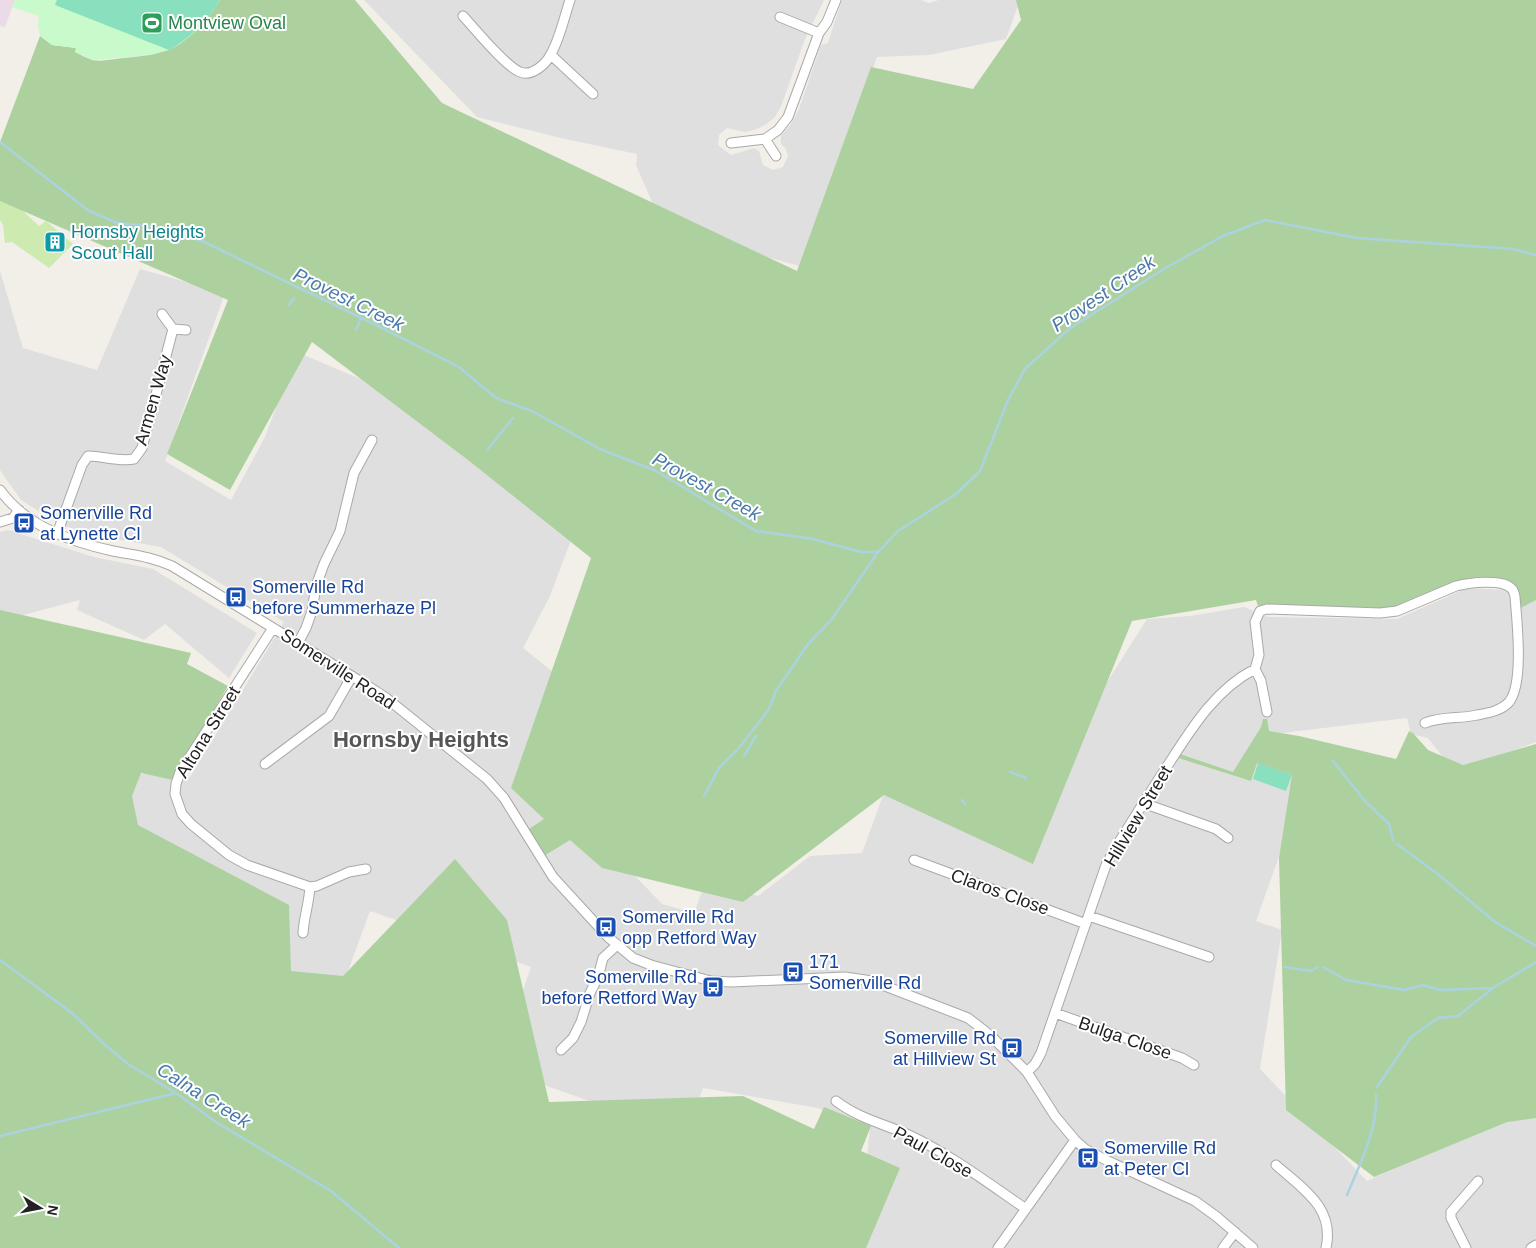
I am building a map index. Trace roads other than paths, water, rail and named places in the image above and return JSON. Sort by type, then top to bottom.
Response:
[{"type":"street","points":[[463,16],[511,67],[522,73],[528,73],[545,63],[551,55],[570,0]]},
{"type":"street","points":[[732,143],[765,139],[778,130],[788,116],[819,33],[828,22],[836,0]]},
{"type":"street","points":[[780,17],[819,33]]},
{"type":"street","points":[[551,55],[593,94]]},
{"type":"street","points":[[765,139],[776,156]]},
{"type":"street","points":[[162,314],[174,329],[186,330]]},
{"type":"street","name":"Armen Way","points":[[57,534],[82,465],[88,456],[100,456],[123,461],[134,459],[142,448],[174,329]]},
{"type":"street","points":[[298,643],[309,619],[316,586],[324,564],[340,531],[354,473],[372,440]]},
{"type":"street","name":"Somerville Road","points":[[0,490],[19,510],[57,534],[96,547],[148,557],[165,563],[385,697],[496,788],[514,813],[553,877],[617,946],[628,955],[645,963],[711,981],[731,982],[845,977],[872,981],[968,1018],[990,1035],[1027,1072],[1055,1116],[1085,1149],[1195,1201],[1253,1248]]},
{"type":"street","points":[[0,522],[13,518],[19,510]]},
{"type":"street","points":[[1267,712],[1261,681],[1255,669],[1259,656],[1255,622],[1260,611],[1267,609],[1380,613],[1397,611],[1456,586],[1483,582],[1508,586],[1515,597],[1516,608],[1518,679],[1515,693],[1508,704],[1496,710],[1475,716],[1436,719],[1425,723]]},
{"type":"street","name":"Altona Street","points":[[273,628],[180,772],[175,794],[186,819],[229,855],[247,866],[310,887]]},
{"type":"street","name":"Hillview Street","points":[[1027,1072],[1035,1064],[1041,1053],[1106,865],[1143,803],[1208,706],[1245,674],[1255,669]]},
{"type":"street","points":[[265,764],[329,716],[352,676]]},
{"type":"street","points":[[1143,803],[1216,829],[1228,838]]},
{"type":"street","name":"Claros Close","points":[[914,860],[1087,920],[1210,957]]},
{"type":"street","points":[[303,933],[310,887],[317,886],[349,872],[366,869]]},
{"type":"street","points":[[561,1050],[573,1038],[581,1022],[603,958],[617,946]]},
{"type":"street","name":"Bulga Close","points":[[1055,1013],[1182,1058],[1194,1065]]},
{"type":"street","name":"Paul Close","points":[[836,1102],[849,1112],[909,1135],[950,1158],[1026,1209]]},
{"type":"street","points":[[998,1248],[1075,1140]]},
{"type":"street","points":[[1276,1165],[1320,1205],[1329,1235],[1326,1248]]},
{"type":"street","points":[[1466,1248],[1451,1218],[1451,1212],[1478,1181]]},
{"type":"street","points":[[1222,1248],[1235,1232]]},
{"type":"street","points":[[1531,1248],[1536,1245]]},
{"type":"waterway","name":"Provest Creek","points":[[0,142],[89,211],[117,223],[150,226],[158,231],[184,238]]},
{"type":"waterway","name":"Provest Creek","points":[[194,239],[200,240],[459,367],[496,398],[532,411],[600,449],[656,471],[756,531],[813,539],[861,552],[878,552],[898,531],[956,494],[980,471],[1008,400],[1025,369],[1069,329],[1167,267],[1223,236],[1265,220],[1357,238],[1513,249],[1536,255]]},
{"type":"waterway","points":[[289,305],[294,298]]},
{"type":"waterway","points":[[356,330],[361,318]]},
{"type":"waterway","points":[[488,449],[513,418]]},
{"type":"waterway","points":[[704,796],[719,768],[739,748],[769,709],[776,691],[808,644],[832,619],[878,552]]},
{"type":"waterway","points":[[744,756],[756,736]]},
{"type":"waterway","points":[[1333,761],[1365,801],[1389,824],[1393,840]]},
{"type":"waterway","points":[[1010,772],[1026,778]]},
{"type":"waterway","points":[[962,800],[965,804]]},
{"type":"waterway","points":[[1397,844],[1439,875],[1495,922],[1536,946]]},
{"type":"waterway","name":"Calna Creek","points":[[0,960],[72,1013],[128,1064],[176,1093],[216,1122],[331,1191],[399,1248]]},
{"type":"waterway","points":[[1377,1087],[1411,1037],[1438,1018],[1458,1016],[1493,988],[1536,962]]},
{"type":"waterway","points":[[1284,967],[1311,971],[1318,967]]},
{"type":"waterway","points":[[1323,967],[1346,980],[1404,990],[1423,985],[1440,990],[1493,988]]},
{"type":"waterway","points":[[0,1136],[176,1093]]},
{"type":"waterway","points":[[1347,1195],[1371,1134],[1376,1108],[1376,1095]]},
{"type":"place","name":"Montview Oval","points":[[152,23]]},
{"type":"place","name":"Hornsby Heights Scout Hall","points":[[55,242]]},
{"type":"place","name":"Somerville Rd at Lynette Cl","points":[[24,523]]},
{"type":"place","name":"Somerville Rd before Summerhaze Pl","points":[[236,597]]},
{"type":"place","name":"Somerville Rd opp Retford Way","points":[[606,927]]},
{"type":"place","name":"171 Somerville Rd","points":[[793,972]]},
{"type":"place","name":"Somerville Rd before Retford Way","points":[[713,987]]},
{"type":"place","name":"Somerville Rd at Hillview St","points":[[1012,1048]]},
{"type":"place","name":"Somerville Rd at Peter Cl","points":[[1088,1158]]},
{"type":"district","name":"Hornsby Heights","points":[[421,739]]}]
